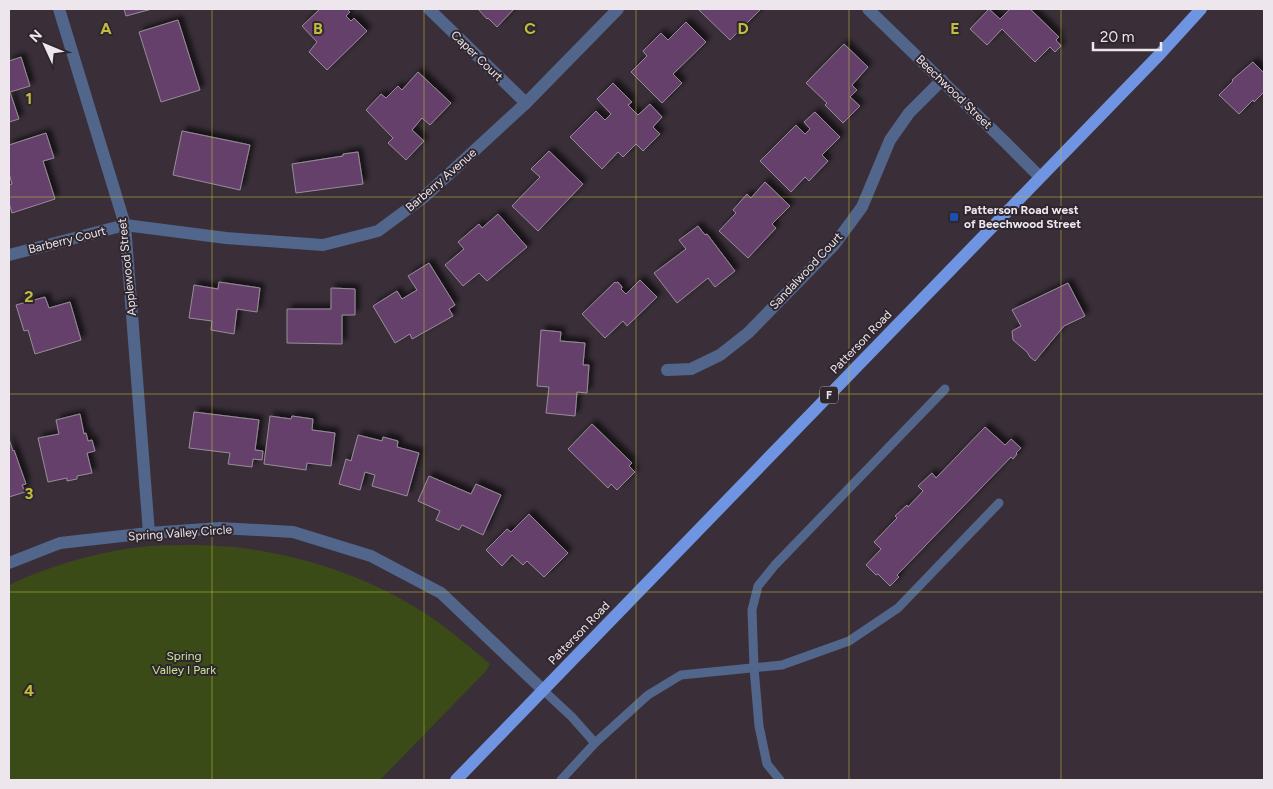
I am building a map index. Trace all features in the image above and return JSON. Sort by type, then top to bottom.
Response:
[{"type":"main road","name":"Patterson Road","points":[[456,780],[1160,54],[1201,9]]},
{"type":"street","name":"Applewood Street","points":[[59,9],[125,225],[149,533]]},
{"type":"street","name":"Caper Court","points":[[429,9],[526,103]]},
{"type":"street","name":"Barberry Avenue","points":[[125,225],[226,238],[323,245],[378,231],[424,197],[526,103],[618,9]]},
{"type":"street","name":"Beechwood Street","points":[[868,9],[1040,177]]},
{"type":"street","name":"Sandalwood Court","points":[[667,370],[692,369],[720,355],[748,333],[834,245],[862,207],[890,140],[910,113],[942,80]]},
{"type":"street","name":"Barberry Court","points":[[9,255],[125,225]]},
{"type":"street","name":"Spring Valley Circle","points":[[9,562],[60,543],[149,533],[220,528],[293,532],[371,556],[441,592],[543,690]]},
{"type":"lane","points":[[780,780],[767,764],[759,726],[752,610],[758,586],[945,389]]},
{"type":"lane","points":[[562,780],[595,743],[648,695],[682,676],[782,664],[849,641],[898,608],[999,503]]},
{"type":"lane","points":[[543,690],[572,717],[595,743]]},
{"type":"green space","name":"Spring Valley I Park","points":[[200,545],[242,548],[287,556],[332,568],[353,576],[374,585],[425,613],[490,664],[486,671],[380,780],[9,780],[9,585],[60,565],[114,551],[150,546]]},
{"type":"building","points":[[124,9],[152,9],[126,16]]},
{"type":"building","points":[[320,9],[347,9],[350,12],[346,16],[351,21],[354,18],[367,31],[327,70],[309,52],[317,42],[302,26]]},
{"type":"building","points":[[478,9],[514,9],[497,27]]},
{"type":"building","points":[[698,9],[761,9],[730,40]]},
{"type":"building","points":[[989,9],[1000,19],[1010,9],[1030,9],[1059,37],[1056,40],[1061,46],[1055,52],[1050,47],[1035,62],[1002,29],[987,45],[970,29]]},
{"type":"building","points":[[178,20],[200,90],[161,102],[139,32]]},
{"type":"building","points":[[686,22],[706,42],[673,74],[682,83],[662,103],[631,72],[647,56],[643,51],[661,33],[668,40]]},
{"type":"building","points":[[844,44],[868,67],[852,85],[857,90],[850,97],[860,106],[843,123],[825,105],[827,103],[806,83]]},
{"type":"building","points":[[21,57],[30,86],[10,92],[19,119],[9,122],[9,61]]},
{"type":"building","points":[[1253,62],[1264,73],[1264,92],[1239,114],[1219,95],[1232,80]]},
{"type":"building","points":[[418,72],[451,103],[430,125],[422,118],[412,130],[424,141],[406,160],[388,143],[393,138],[366,110],[381,94],[386,98],[398,86],[402,90]]},
{"type":"building","points":[[613,83],[632,102],[628,105],[638,115],[650,104],[662,117],[653,127],[660,134],[643,151],[636,144],[623,157],[618,152],[602,169],[570,137],[596,111],[605,120],[611,114],[597,99]]},
{"type":"building","points":[[815,112],[840,137],[822,155],[828,161],[809,181],[805,177],[791,192],[760,161],[796,125],[805,134],[810,129],[804,122]]},
{"type":"building","points":[[182,131],[250,145],[240,190],[173,175]]},
{"type":"building","points":[[46,133],[54,158],[43,161],[55,199],[12,213],[9,203],[9,185],[12,184],[9,173],[9,145]]},
{"type":"building","points":[[549,151],[583,184],[538,231],[512,206],[540,177],[531,169]]},
{"type":"building","points":[[358,152],[363,184],[296,193],[292,164]]},
{"type":"building","points":[[765,182],[790,206],[772,224],[776,228],[748,258],[719,231],[736,213],[733,210],[747,194],[751,198]]},
{"type":"building","points":[[498,214],[527,247],[487,281],[479,273],[463,286],[445,265],[464,249],[458,242],[479,224],[482,228]]},
{"type":"building","points":[[698,226],[705,235],[707,234],[735,271],[715,287],[708,278],[677,303],[654,273],[686,249],[679,240]]},
{"type":"building","points":[[429,263],[455,305],[449,309],[453,316],[412,339],[410,334],[395,343],[373,306],[397,291],[402,299],[417,290],[408,276]]},
{"type":"building","points":[[640,280],[657,297],[627,326],[623,321],[605,338],[582,314],[615,282],[618,282],[626,294]]},
{"type":"building","points":[[219,282],[260,288],[257,312],[237,309],[234,334],[211,330],[212,321],[189,318],[194,285],[218,289]]},
{"type":"building","points":[[1068,283],[1085,316],[1064,326],[1035,361],[1013,340],[1012,331],[1021,326],[1012,310]]},
{"type":"building","points":[[331,288],[355,289],[355,315],[342,315],[342,344],[287,343],[287,309],[331,309]]},
{"type":"building","points":[[45,297],[49,308],[70,302],[81,340],[35,354],[28,330],[24,331],[16,305]]},
{"type":"building","points":[[541,330],[561,332],[560,341],[585,343],[583,365],[589,365],[587,393],[577,392],[575,416],[546,413],[549,387],[537,386]]},
{"type":"building","points":[[194,412],[259,420],[255,450],[263,451],[262,460],[253,459],[252,467],[228,464],[230,453],[189,448]]},
{"type":"building","points":[[80,414],[84,434],[86,433],[88,441],[92,440],[95,451],[87,453],[92,473],[77,476],[77,479],[67,481],[67,478],[48,482],[38,438],[59,434],[56,420]]},
{"type":"building","points":[[270,416],[291,419],[292,416],[313,419],[312,430],[335,433],[331,466],[307,463],[306,470],[264,464]]},
{"type":"building","points":[[592,424],[632,463],[629,466],[635,472],[617,490],[611,484],[608,488],[568,449]]},
{"type":"building","points":[[985,427],[1005,445],[1011,439],[1021,448],[1013,459],[1011,457],[897,575],[899,577],[890,586],[866,565],[881,549],[874,542],[897,518],[895,516],[907,505],[908,507],[923,491],[918,486],[932,473],[936,478]]},
{"type":"building","points":[[358,435],[382,441],[383,437],[398,441],[397,447],[419,453],[407,496],[372,486],[375,475],[365,472],[360,490],[339,484],[346,459],[351,461]]},
{"type":"building","points":[[9,439],[26,484],[22,485],[25,492],[9,497]]},
{"type":"building","points":[[429,476],[471,494],[476,484],[501,495],[483,535],[462,525],[459,530],[436,520],[440,511],[418,501]]},
{"type":"building","points":[[529,514],[568,553],[544,577],[527,561],[523,565],[512,555],[502,566],[486,550],[507,529],[511,532]]},
{"type":"place","name":"Patterson Road west of Beechwood Street","points":[[954,217]]}]
